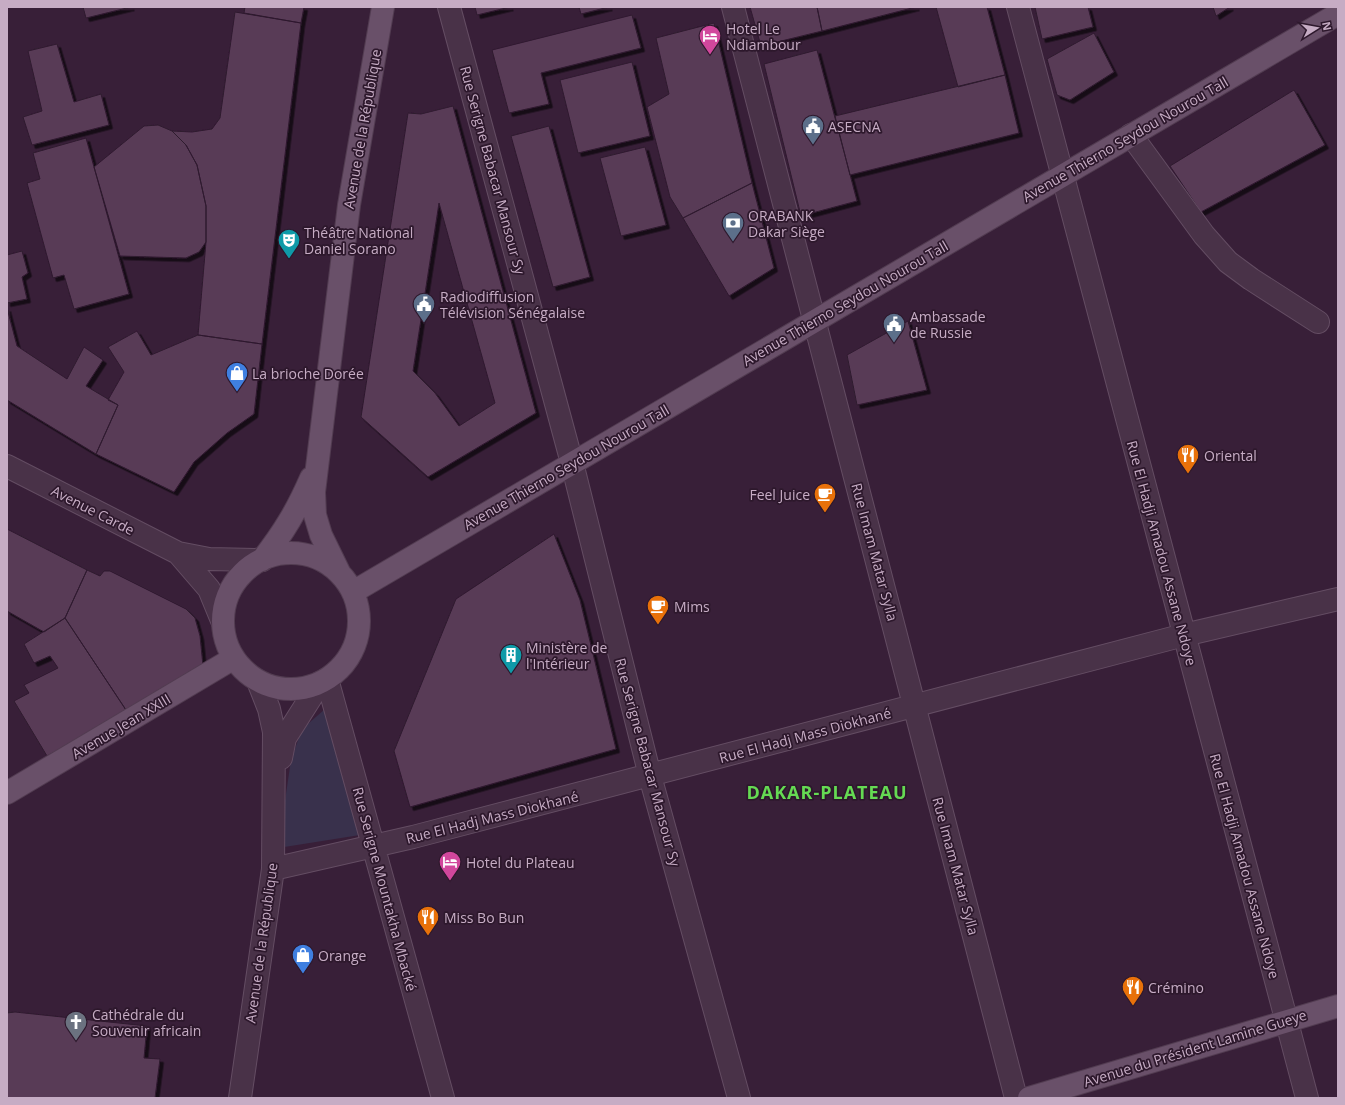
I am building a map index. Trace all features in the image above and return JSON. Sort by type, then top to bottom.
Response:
[{"type":"main road","name":"Avenue de la République","points":[[340,574],[321,535],[315,515],[314,492],[349,205],[382,7]]},
{"type":"main road","name":"Avenue Thierno Seydou Nourou Tall","points":[[353,592],[1338,14]]},
{"type":"main road","name":"Avenue de la République","points":[[262,560],[298,509],[317,466]]},
{"type":"main road","points":[[286,553],[297,553],[321,560],[340,574],[353,592],[359,616],[356,641],[346,663],[324,681],[295,689],[270,686],[258,681],[241,667],[234,658],[225,635],[224,623],[228,597],[233,586],[246,571],[262,560],[286,553]]},
{"type":"main road","name":"Avenue Jean XXIII","points":[[7,793],[234,658]]},
{"type":"main road","name":"Avenue du Président Lamine Gueye","points":[[1029,1098],[1338,1006]]},
{"type":"street","name":"Rue Serigne Babacar Mansour Sy","points":[[449,7],[572,463],[650,776],[739,1098]]},
{"type":"street","name":"Rue Imam Matar Sylla","points":[[732,7],[1016,1098]]},
{"type":"street","name":"Rue El Hadji Amadou Assane Ndoye","points":[[1018,7],[1307,1098]]},
{"type":"street","points":[[1131,135],[1204,235],[1228,262],[1251,279],[1318,322]]},
{"type":"street","name":"Avenue Carde","points":[[7,466],[178,553],[208,559],[262,560]]},
{"type":"street","name":"Avenue Carde","points":[[178,553],[209,589],[224,623]]},
{"type":"street","name":"Rue El Hadj Mass Diokhané","points":[[273,869],[374,847],[1184,635],[1338,599]]},
{"type":"street","name":"Avenue de la République","points":[[240,1098],[273,869],[274,732],[269,709],[258,681]]},
{"type":"street","name":"Avenue de la République","points":[[274,786],[285,738],[297,717],[324,681]]},
{"type":"street","name":"Rue Serigne Mountakha Mbacké","points":[[324,681],[374,847],[443,1098]]},
{"type":"shaded area","points":[[324,710],[360,835],[278,848],[291,760],[302,729]]},
{"type":"building","points":[[83,7],[131,7],[86,18]]},
{"type":"building","points":[[245,7],[304,7],[301,23],[244,13]]},
{"type":"building","points":[[475,7],[510,7],[477,15]]},
{"type":"building","points":[[579,7],[609,7],[581,14]]},
{"type":"building","points":[[750,7],[817,7],[822,31],[761,46]]},
{"type":"building","points":[[817,7],[916,7],[822,31]]},
{"type":"building","points":[[936,7],[987,7],[1005,75],[958,87]]},
{"type":"building","points":[[1035,7],[1088,7],[1093,27],[1042,39]]},
{"type":"building","points":[[1213,7],[1230,7],[1216,16]]},
{"type":"building","points":[[235,12],[301,23],[262,344],[198,335],[206,242],[206,206],[197,165],[186,145],[172,131],[192,132],[212,129],[220,118]]},
{"type":"building","points":[[632,15],[641,48],[541,73],[549,104],[509,113],[492,50]]},
{"type":"building","name":"Hotel Le Ndiambour","points":[[714,23],[752,183],[683,218],[670,197],[647,107],[669,94],[656,38]]},
{"type":"building","points":[[1094,33],[1114,72],[1070,100],[1057,95],[1047,59]]},
{"type":"building","points":[[57,44],[74,102],[101,94],[109,125],[32,145],[23,117],[42,111],[28,51]]},
{"type":"building","name":"ASECNA","points":[[817,50],[857,201],[801,216],[764,64]]},
{"type":"building","points":[[632,62],[650,136],[578,153],[560,80]]},
{"type":"building","points":[[1005,75],[1019,133],[850,175],[835,116]]},
{"type":"building","points":[[1294,90],[1325,145],[1201,212],[1170,166]]},
{"type":"building","points":[[453,106],[536,413],[428,477],[361,417],[408,113],[421,114]],"holes":[[[439,203],[495,403],[459,426],[435,393],[413,371]]]},
{"type":"building","points":[[158,125],[172,131],[186,145],[197,165],[206,206],[206,242],[199,252],[186,258],[120,256],[94,167],[144,126]]},
{"type":"building","points":[[549,126],[590,277],[553,287],[511,136]]},
{"type":"building","points":[[86,138],[129,294],[74,309],[64,275],[53,278],[27,183],[40,179],[33,153]]},
{"type":"building","points":[[645,147],[666,225],[621,236],[600,158]]},
{"type":"building","name":"ORABANK Dakar Siège","points":[[752,183],[774,268],[729,296],[683,218]]},
{"type":"building","points":[[22,251],[28,273],[22,277],[27,299],[7,303],[7,255]]},
{"type":"building","points":[[7,308],[17,346],[67,379],[84,347],[103,360],[86,386],[118,405],[96,454],[7,400]]},
{"type":"building","points":[[908,321],[927,390],[857,405],[847,355]]},
{"type":"building","points":[[137,331],[151,355],[198,335],[262,344],[254,414],[227,433],[194,462],[174,492],[96,454],[118,405],[108,400],[124,372],[108,347]]},
{"type":"building","points":[[7,529],[87,570],[65,618],[44,632],[7,611]]},
{"type":"building","name":"Ministère de l'Intérieur","points":[[554,534],[580,600],[616,749],[410,807],[394,751],[456,599]]},
{"type":"building","points":[[87,570],[100,576],[104,571],[110,571],[186,609],[195,618],[200,636],[203,666],[128,713],[65,618]]},
{"type":"building","points":[[65,618],[128,713],[47,756],[14,701],[29,693],[24,685],[58,668],[50,656],[34,663],[24,644]]},
{"type":"building","name":"Cathédrale du Souvenir africain","points":[[15,1012],[147,1026],[144,1058],[160,1059],[155,1098],[7,1098],[7,1013]]},
{"type":"place","name":"Hotel Le Ndiambour","points":[[710,56]]},
{"type":"place","name":"ASECNA","points":[[813,146]]},
{"type":"place","name":"ORABANK Dakar Siège","points":[[733,242]]},
{"type":"place","name":"Théâtre National Daniel Sorano","points":[[289,260]]},
{"type":"place","name":"Radiodiffusion Télévision Sénégalaise","points":[[424,324]]},
{"type":"place","name":"Ambassade de Russie","points":[[894,344]]},
{"type":"place","name":"La brioche Dorée","points":[[237,392]]},
{"type":"place","name":"Oriental","points":[[1188,474]]},
{"type":"place","name":"Feel Juice","points":[[825,514]]},
{"type":"place","name":"Mims","points":[[658,626]]},
{"type":"place","name":"Ministère de l'Intérieur","points":[[511,674]]},
{"type":"place","name":"Hotel du Plateau","points":[[450,882]]},
{"type":"place","name":"Miss Bo Bun","points":[[428,936]]},
{"type":"place","name":"Orange","points":[[303,974]]},
{"type":"place","name":"Crémino","points":[[1133,1006]]},
{"type":"place","name":"Cathédrale du Souvenir africain","points":[[76,1042]]},
{"type":"district","name":"DAKAR-PLATEAU","points":[[827,792]]}]
